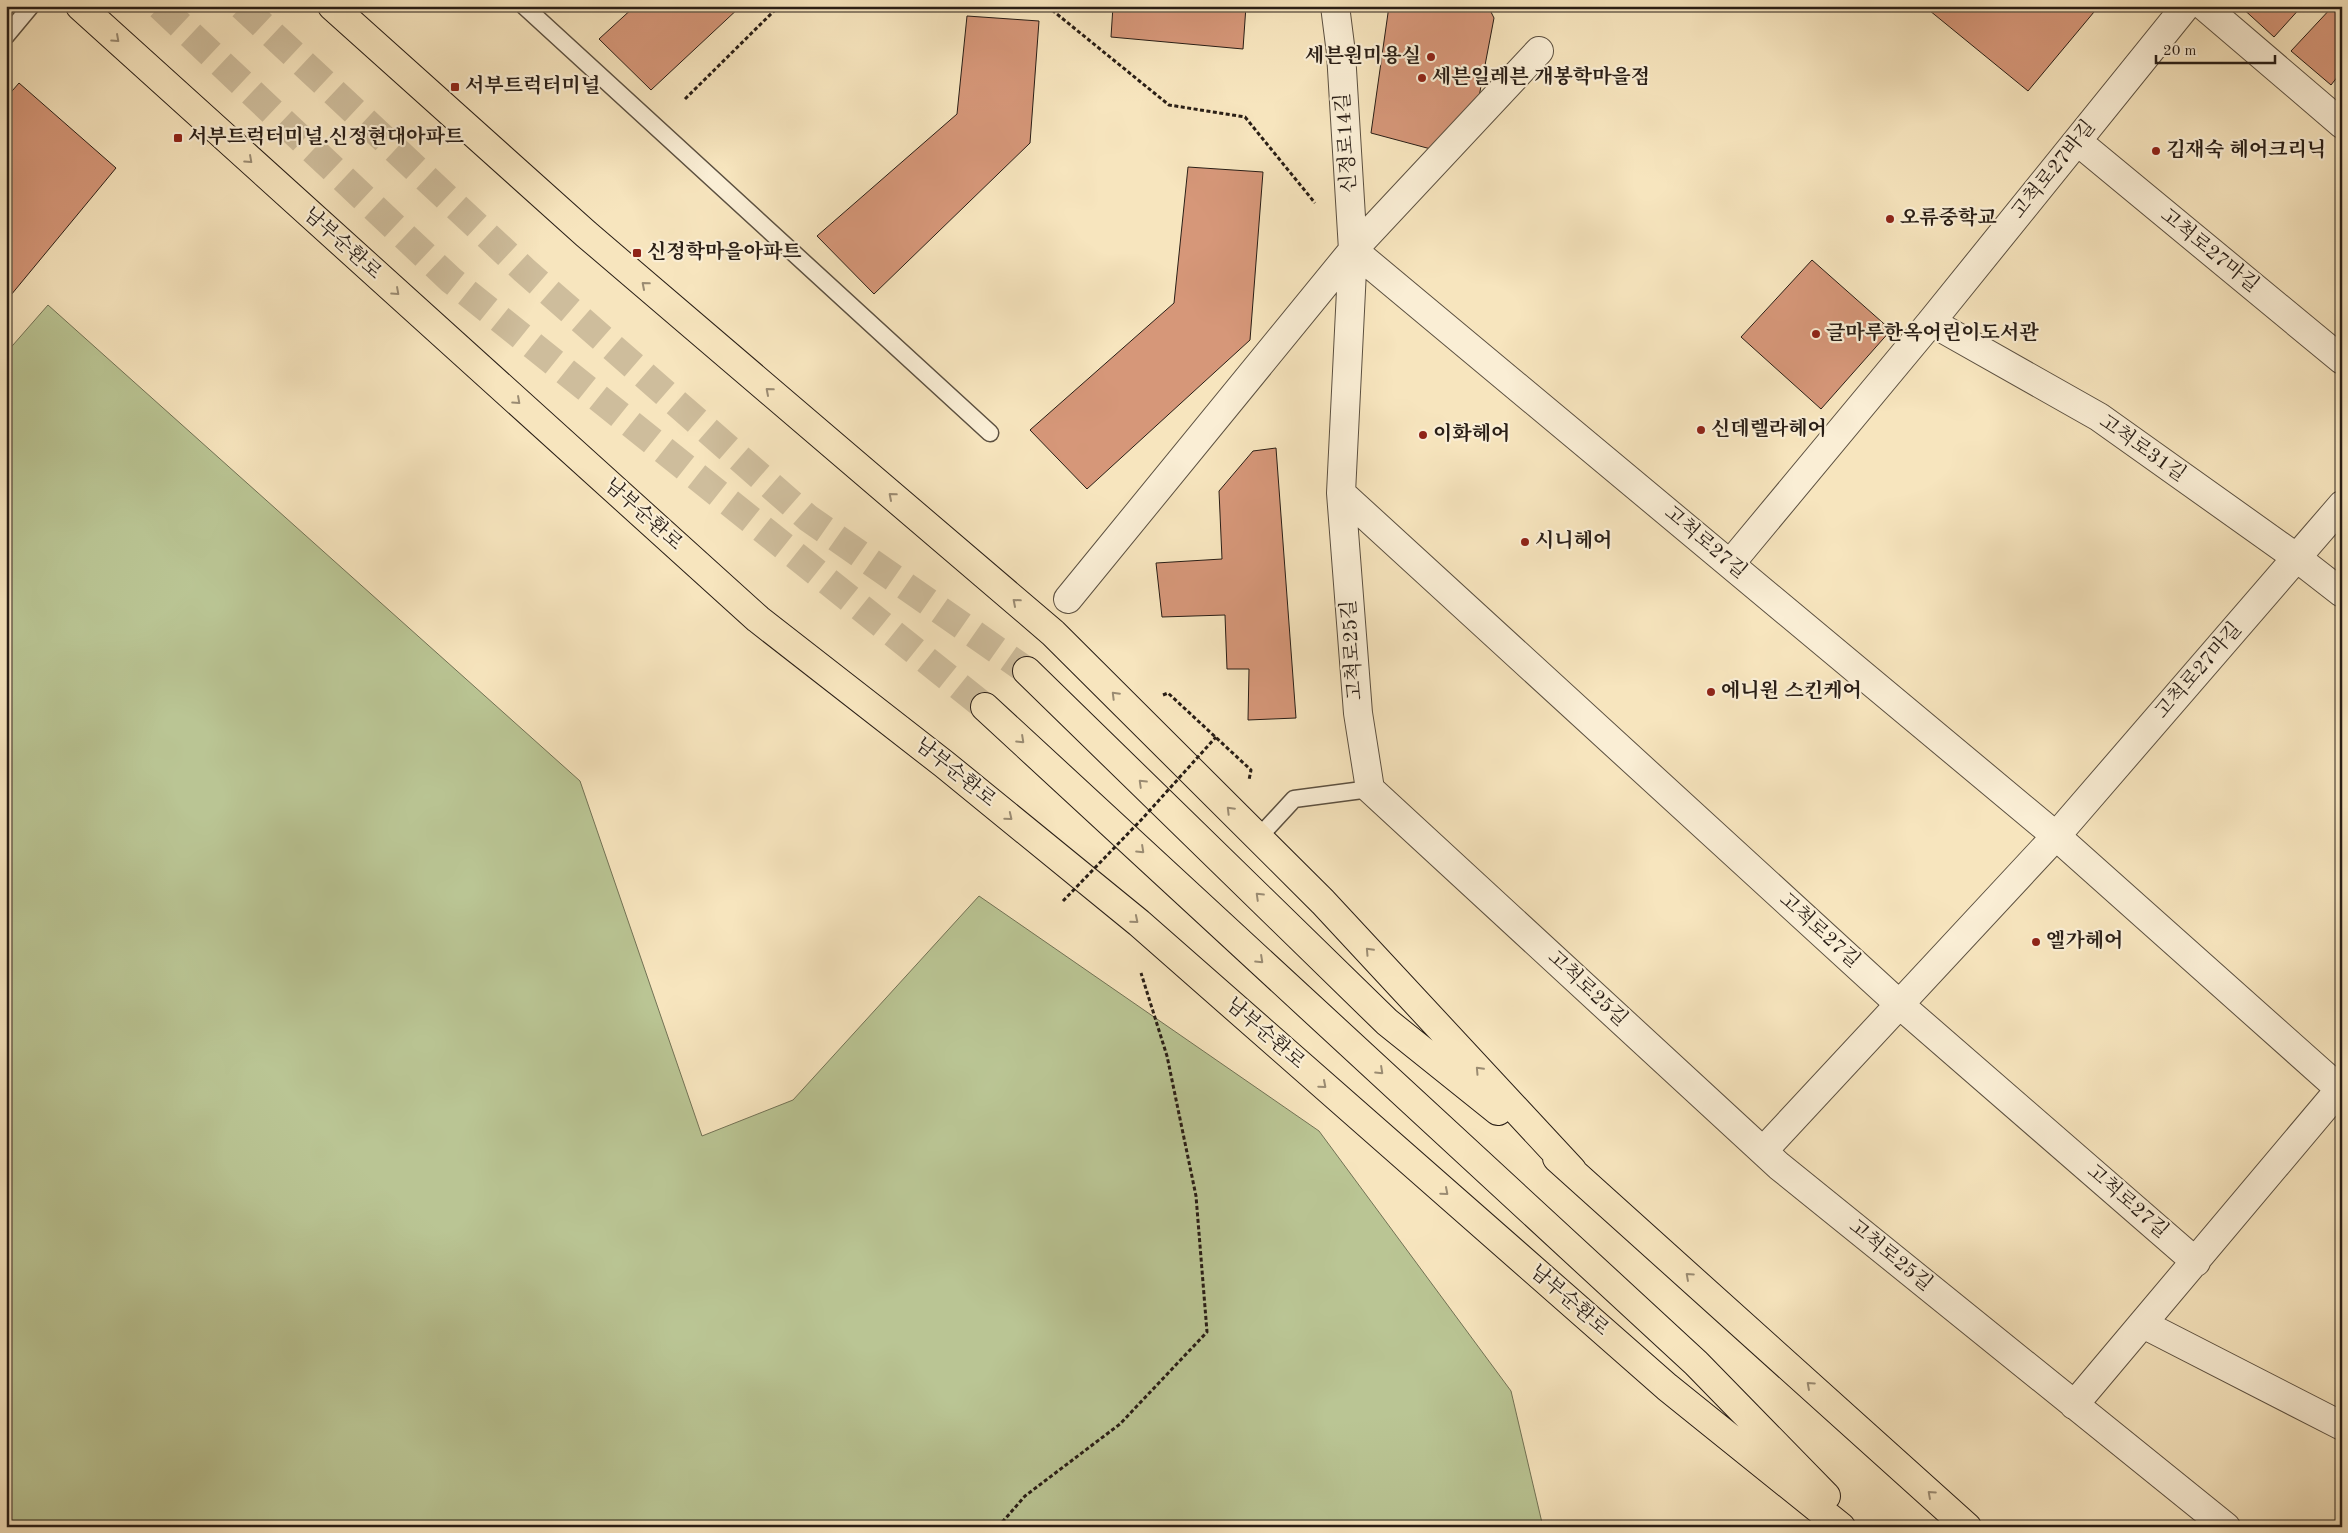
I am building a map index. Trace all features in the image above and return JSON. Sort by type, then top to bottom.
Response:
[{"type":"main road","name":"남부순환로","points":[[80,6],[758,619],[944,764],[1139,923],[1667,1387],[1841,1527]]},
{"type":"main road","points":[[332,6],[586,234],[1053,634],[1323,902],[1572,1170]]},
{"type":"main road","points":[[1028,671],[1387,1022],[1572,1170],[1967,1527]]},
{"type":"main road","name":"남부순환로","points":[[985,707],[1696,1363],[1856,1527]]},
{"type":"street","name":"신정로14길","points":[[1335,6],[1341,53],[1354,250]]},
{"type":"street","name":"고척로27바길","points":[[1730,564],[1931,322],[2186,6]]},
{"type":"street","points":[[2204,6],[2342,124]]},
{"type":"street","points":[[1068,599],[1354,250],[1539,51]]},
{"type":"street","name":"고척로27마길","points":[[2077,141],[2342,360]]},
{"type":"street","name":"고척로25길","points":[[1354,250],[1341,493],[1358,713],[1370,789],[1779,1166],[2226,1527]]},
{"type":"street","name":"고척로27길","points":[[1354,250],[2056,836],[2341,1090],[2074,1405]]},
{"type":"street","name":"고척로31길","points":[[1931,322],[2099,418],[2297,558],[2342,593]]},
{"type":"street","name":"고척로27길","points":[[1341,493],[1899,1004],[2196,1262]]},
{"type":"street","name":"고척로27마길","points":[[2056,836],[2342,505]]},
{"type":"street","points":[[1763,1151],[2056,836]]},
{"type":"street","points":[[2143,1324],[2342,1426]]},
{"type":"lane","points":[[6,36],[31,6]]},
{"type":"lane","points":[[524,6],[990,433]]},
{"type":"lane","points":[[1258,838],[1294,799],[1370,789]]},
{"type":"path","points":[[684,99],[779,6]]},
{"type":"path","points":[[1047,6],[1169,105],[1245,117],[1317,206]]},
{"type":"path","points":[[1063,901],[1142,820],[1216,737]]},
{"type":"path","points":[[998,1527],[1025,1496],[1120,1424],[1207,1332],[1196,1196],[1167,1056],[1141,974],[1139,923]]},
{"type":"green space","points":[[48,305],[580,781],[702,1136],[793,1100],[979,896],[1319,1131],[1511,1391],[1543,1527],[6,1527],[6,353]]},
{"type":"building","points":[[635,6],[741,6],[651,90],[599,39]]},
{"type":"building","points":[[1113,6],[1246,6],[1243,49],[1111,37]]},
{"type":"building","points":[[1389,6],[1488,6],[1494,18],[1478,102],[1442,152],[1371,133]]},
{"type":"building","points":[[1924,6],[2099,6],[2028,91]]},
{"type":"building","points":[[2240,6],[2302,6],[2274,37]]},
{"type":"building","points":[[2333,6],[2342,6],[2342,71],[2331,85],[2291,51]]},
{"type":"building","points":[[967,16],[1039,21],[1030,143],[874,294],[817,236],[957,114]]},
{"type":"building","points":[[19,83],[116,168],[6,301],[6,98]]},
{"type":"building","points":[[1188,167],[1263,172],[1250,340],[1087,489],[1030,430],[1174,303]]},
{"type":"building","name":"글마루한옥어린이도서관","points":[[1812,260],[1891,330],[1821,409],[1741,337]]},
{"type":"building","points":[[1276,448],[1296,718],[1248,720],[1249,669],[1227,669],[1225,615],[1162,617],[1156,563],[1222,559],[1219,491],[1253,451]]},
{"type":"tunnel","points":[[160,6],[451,280],[985,707]]},
{"type":"tunnel","points":[[242,6],[524,270],[808,518],[1027,671]]},
{"type":"place","name":"세븐원미용실","points":[[1431,57]]},
{"type":"place","name":"세븐일레븐 개봉학마을점","points":[[1422,78]]},
{"type":"place","name":"서부트럭터미널","points":[[455,87]]},
{"type":"place","name":"서부트럭터미널.신정현대아파트","points":[[178,138]]},
{"type":"place","name":"김재숙 헤어크리닉","points":[[2156,151]]},
{"type":"place","name":"오류중학교","points":[[1890,219]]},
{"type":"place","name":"신정학마을아파트","points":[[637,253]]},
{"type":"place","name":"글마루한옥어린이도서관","points":[[1816,334]]},
{"type":"place","name":"신데렐라헤어","points":[[1701,430]]},
{"type":"place","name":"이화헤어","points":[[1423,435]]},
{"type":"place","name":"시니헤어","points":[[1525,542]]},
{"type":"place","name":"에니원 스킨케어","points":[[1711,692]]},
{"type":"place","name":"엘가헤어","points":[[2036,942]]}]
